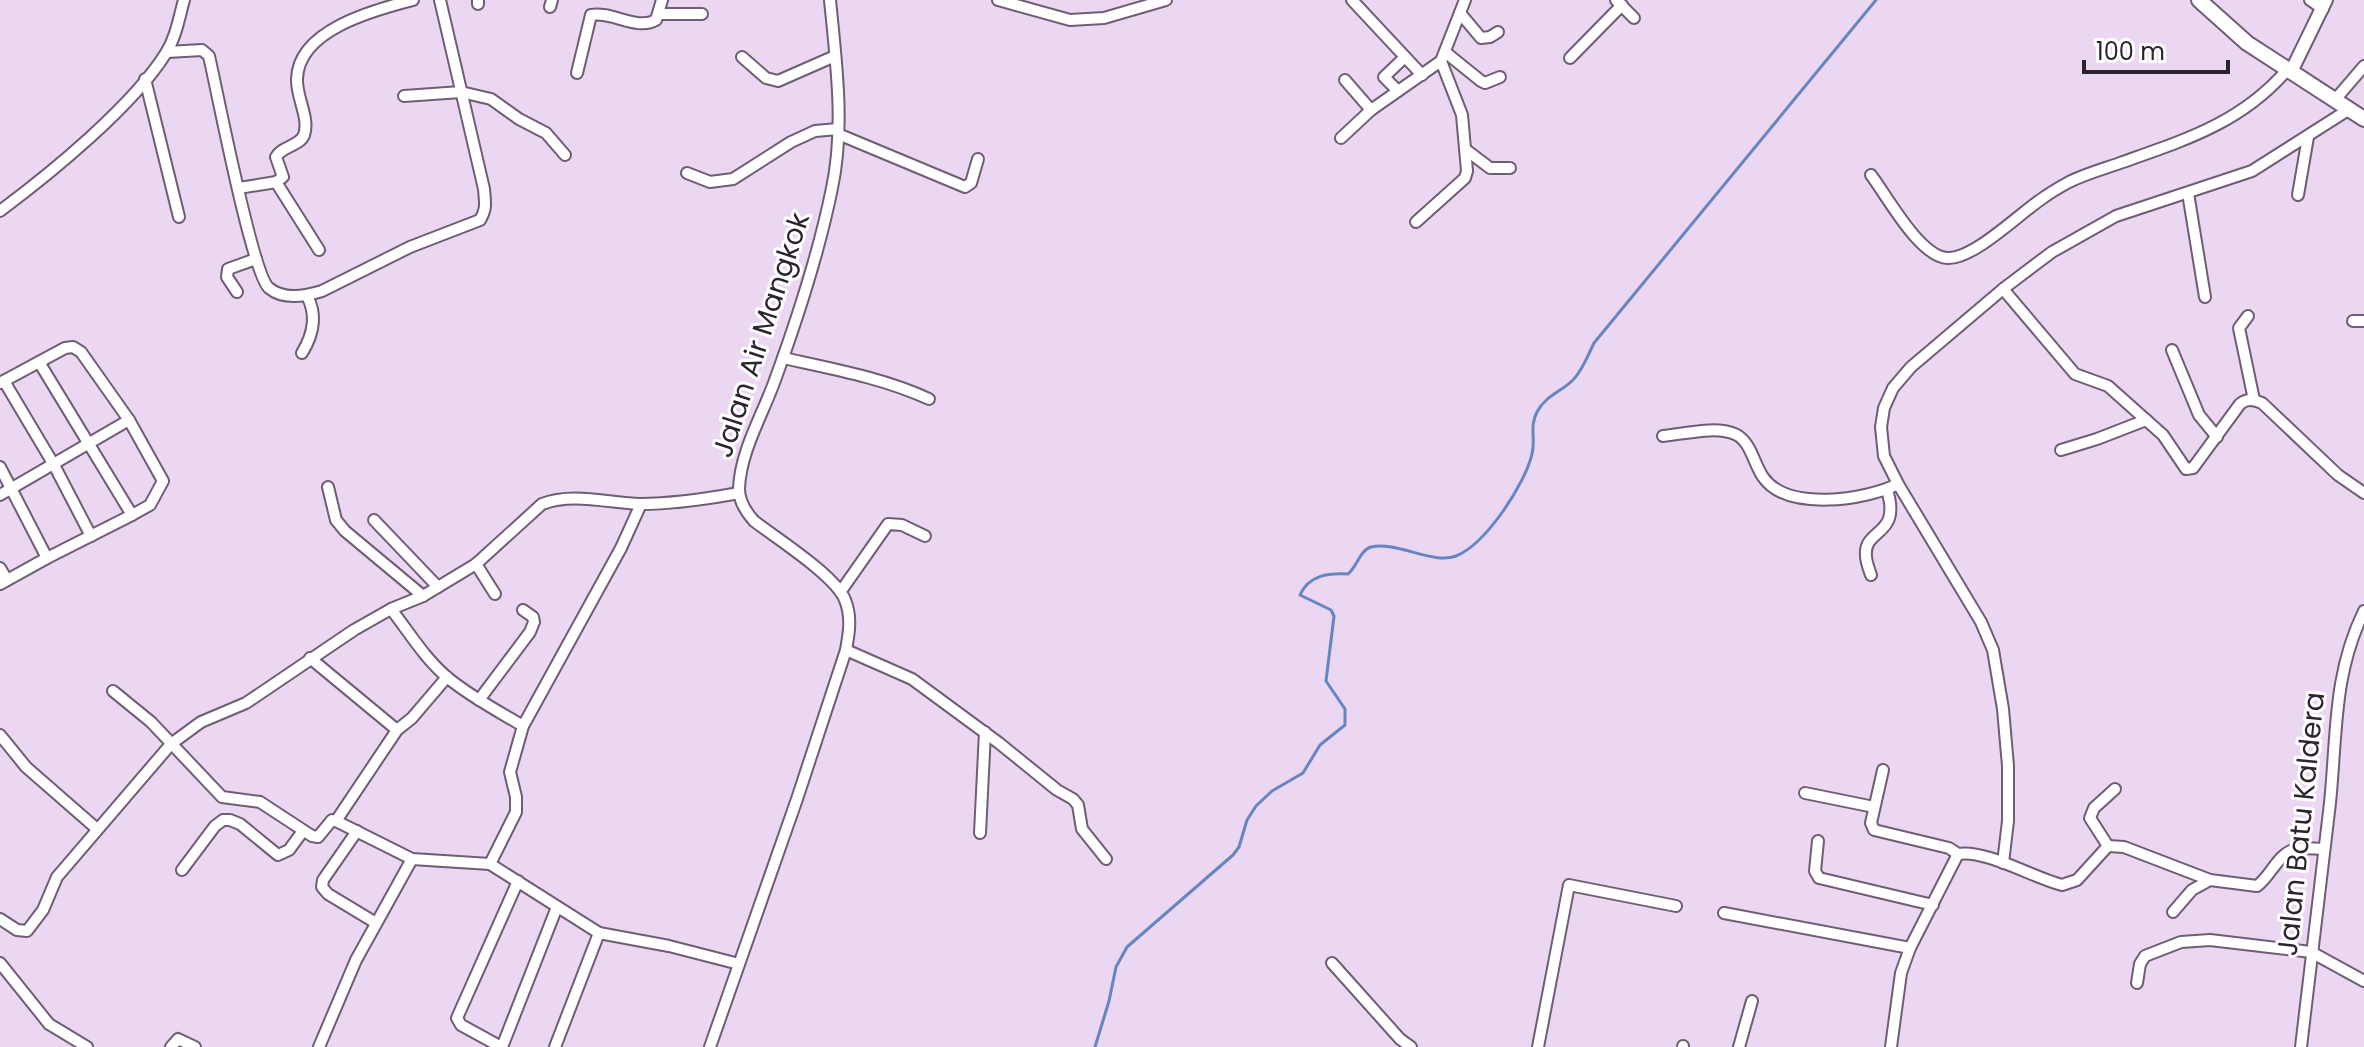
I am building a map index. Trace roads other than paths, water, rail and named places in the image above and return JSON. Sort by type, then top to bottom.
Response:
[{"type":"main road","points":[[2199,0],[2247,43],[2364,119]]},
{"type":"main road","points":[[2208,0],[2227,25]]},
{"type":"street","points":[[0,211],[93,133],[145,79],[167,52],[184,0]]},
{"type":"street","points":[[239,188],[276,182],[283,177],[276,157],[278,153],[305,134],[297,78],[306,52],[327,31],[413,0]]},
{"type":"street","points":[[167,52],[202,50],[209,56],[263,280],[270,289],[283,294],[307,296],[410,247],[480,220],[486,206],[484,189],[440,0]]},
{"type":"street","points":[[577,73],[591,15],[600,14],[647,24],[660,14],[662,0]]},
{"type":"street","name":"Jalan Air Mangkok","points":[[830,0],[838,131],[833,186],[813,266],[783,358],[740,472],[739,493],[745,510],[754,521],[841,591]]},
{"type":"street","points":[[998,0],[1070,20],[1104,18],[1166,0]]},
{"type":"street","points":[[1352,0],[1422,75]]},
{"type":"street","points":[[1341,138],[1371,110],[1422,75],[1443,56],[1465,0]]},
{"type":"street","points":[[1871,175],[1922,245],[1935,256],[1950,259],[1971,251],[2043,197],[2073,180],[2201,134],[2229,120],[2289,71],[2325,4],[2310,0]]},
{"type":"street","points":[[1570,58],[1619,3],[1634,18]]},
{"type":"street","points":[[1460,13],[1481,38],[1498,32]]},
{"type":"street","points":[[660,14],[702,14]]},
{"type":"street","points":[[742,57],[766,78],[778,81],[835,56]]},
{"type":"street","points":[[1443,56],[1485,83],[1500,77]]},
{"type":"street","points":[[1416,222],[1465,178],[1467,171],[1462,115],[1443,56]]},
{"type":"street","points":[[1398,91],[1384,77],[1405,57]]},
{"type":"street","points":[[2334,101],[2364,66]]},
{"type":"street","points":[[145,79],[179,217]]},
{"type":"street","points":[[1345,80],[1371,110]]},
{"type":"street","points":[[404,96],[461,92],[491,99],[546,133],[565,155]]},
{"type":"street","points":[[2003,863],[2008,821],[2008,766],[1993,650],[1981,622],[1898,484],[1881,444],[1884,408],[1893,388],[1911,367],[2052,252],[2105,221],[2252,171],[2348,110]]},
{"type":"street","points":[[687,173],[710,182],[733,179],[791,142],[815,131],[838,131],[965,187],[971,183],[978,159]]},
{"type":"street","points":[[2298,195],[2308,137]]},
{"type":"street","points":[[1465,149],[1490,168],[1510,168]]},
{"type":"street","points":[[276,182],[319,250]]},
{"type":"street","points":[[2188,193],[2205,297]]},
{"type":"street","points":[[237,292],[227,277],[228,269],[256,259]]},
{"type":"street","points":[[2003,289],[2075,374],[2108,386],[2163,435],[2186,469],[2193,468],[2240,404],[2245,400],[2254,400],[2262,403],[2338,475],[2364,493]]},
{"type":"street","points":[[302,353],[309,342],[314,318],[307,296]]},
{"type":"street","points":[[2248,316],[2239,328],[2254,400]]},
{"type":"street","points":[[0,568],[3,582],[132,515],[150,505],[163,481],[129,420],[81,352],[73,347],[65,348],[2,382],[54,465],[91,536]]},
{"type":"street","points":[[2172,350],[2199,415],[2217,437]]},
{"type":"street","points":[[783,358],[861,375],[906,388],[929,399]]},
{"type":"street","points":[[39,362],[132,515]]},
{"type":"street","points":[[0,495],[129,420]]},
{"type":"street","points":[[2061,450],[2146,420]]},
{"type":"street","points":[[1663,436],[1728,431],[1743,439],[1764,478],[1773,488],[1794,497],[1814,501],[1887,490],[1898,484]]},
{"type":"street","points":[[0,467],[47,558]]},
{"type":"street","points":[[328,487],[336,520],[345,531],[423,596]]},
{"type":"street","points":[[1871,575],[1865,557],[1866,547],[1872,537],[1887,525],[1891,515],[1887,490]]},
{"type":"street","points":[[0,919],[17,930],[27,931],[43,910],[57,877],[171,744],[201,722],[246,703],[310,658],[391,609],[423,596],[476,564],[528,515],[550,501],[575,499],[641,504],[739,493]]},
{"type":"street","points":[[490,864],[516,812],[510,772],[523,726],[621,548],[641,504]]},
{"type":"street","points":[[374,520],[438,587]]},
{"type":"street","points":[[710,1047],[846,650],[850,626],[841,591],[888,524],[902,525],[925,536]]},
{"type":"street","points":[[476,564],[495,594]]},
{"type":"street","points":[[391,609],[447,677],[523,726]]},
{"type":"street","points":[[479,700],[530,632],[533,617],[523,610]]},
{"type":"street","name":"Jalan Batu Kaldera","points":[[2301,1047],[2341,673],[2352,635],[2364,611]]},
{"type":"street","points":[[846,650],[912,679],[1057,790],[1076,801],[1082,829],[1106,859]]},
{"type":"street","points":[[310,658],[397,730]]},
{"type":"street","points":[[336,821],[397,730],[412,718],[447,677]]},
{"type":"street","points":[[113,691],[151,722],[222,797],[260,802],[303,831],[318,837],[332,820],[412,859],[490,864],[599,933],[669,946],[739,964]]},
{"type":"street","points":[[980,833],[985,732]]},
{"type":"street","points":[[0,735],[26,767],[97,829]]},
{"type":"street","points":[[1883,770],[1871,823],[1874,830],[1949,848],[1958,854],[1966,853],[2003,863],[2054,883],[2069,884],[2077,880],[2108,846]]},
{"type":"street","points":[[2108,846],[2090,818],[2094,808],[2115,789]]},
{"type":"street","points":[[1805,793],[1874,807]]},
{"type":"street","points":[[182,870],[223,820],[240,824],[278,855],[289,850],[303,831]]},
{"type":"street","points":[[357,831],[323,880],[322,887],[328,894],[376,923]]},
{"type":"street","points":[[1818,841],[1815,871],[1819,878],[1933,905]]},
{"type":"street","points":[[2108,846],[2124,847],[2210,880],[2257,886],[2284,855],[2296,849],[2323,849]]},
{"type":"street","points":[[1891,1047],[1901,973],[1910,948],[1958,854]]},
{"type":"street","points":[[319,1047],[350,973],[412,859]]},
{"type":"street","points":[[2173,912],[2192,890],[2210,880]]},
{"type":"street","points":[[518,881],[457,1018],[461,1025],[501,1047],[557,907]]},
{"type":"street","points":[[1538,1047],[1569,885],[1676,906]]},
{"type":"street","points":[[1724,913],[1910,948]]},
{"type":"street","points":[[555,1047],[599,933]]},
{"type":"street","points":[[2137,983],[2140,964],[2145,956],[2181,942],[2210,940],[2311,952],[2364,981]]},
{"type":"street","points":[[0,963],[49,1024],[87,1047]]},
{"type":"street","points":[[1332,963],[1400,1039],[1411,1047]]},
{"type":"street","points":[[1739,1047],[1752,1001]]},
{"type":"street","points":[[171,1047],[178,1039],[195,1047]]},
{"type":"waterway","points":[[1095,1047],[1116,967],[1127,947],[1233,855],[1256,806],[1272,791],[1303,773],[1320,745],[1345,725],[1345,709],[1326,681],[1334,616],[1331,610],[1300,595],[1304,588],[1320,577],[1348,574],[1371,547],[1392,547],[1447,558],[1456,556],[1480,539],[1503,512],[1528,467],[1532,454],[1533,423],[1540,407],[1577,376],[1594,343],[1876,0]]}]
